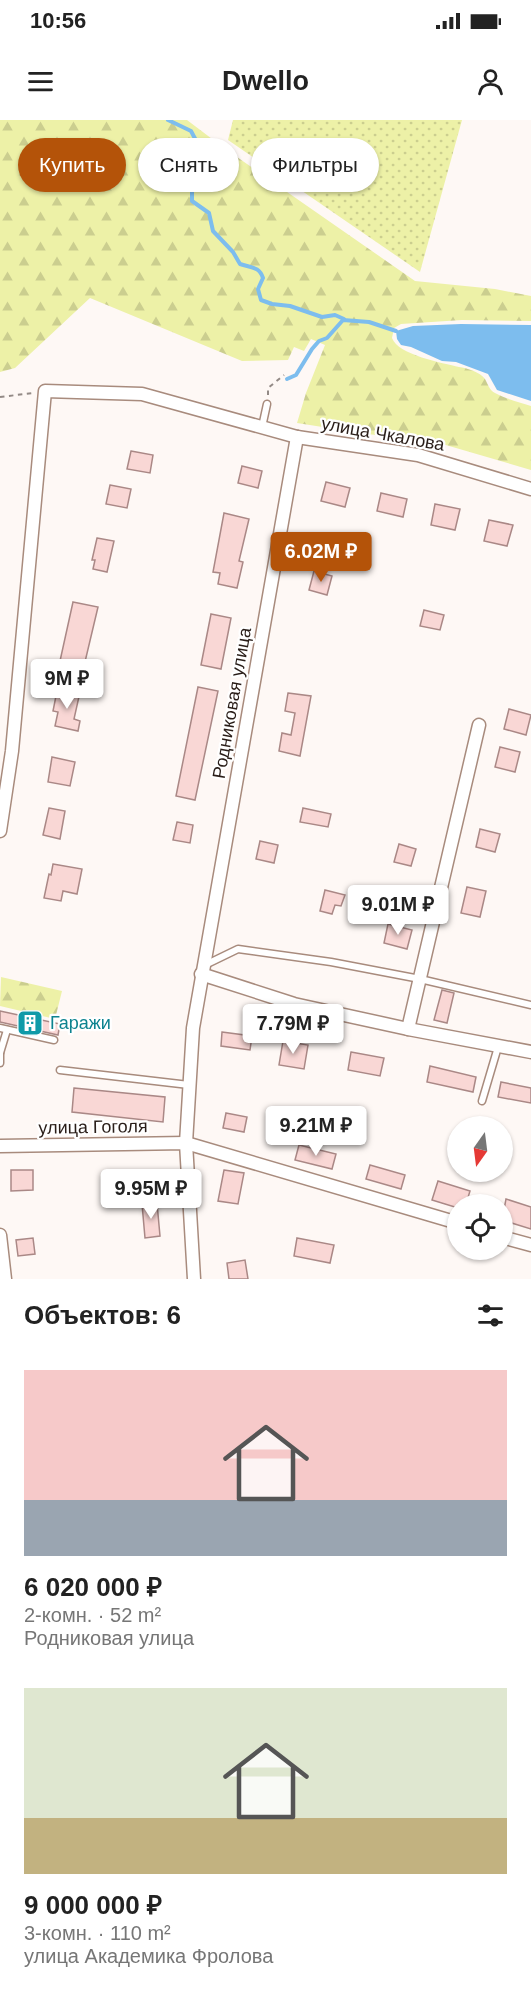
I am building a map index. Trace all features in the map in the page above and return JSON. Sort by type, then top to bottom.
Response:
[{"type":"street","name":"улица Чкалова","points":[[45,391],[141,394],[297,437],[418,455],[531,489]]},
{"type":"street","points":[[0,831],[12,751],[45,391]]},
{"type":"street","name":"Родниковая улица","points":[[186,1143],[193,1028],[297,437]]},
{"type":"street","points":[[408,1029],[479,725]]},
{"type":"street","points":[[203,969],[294,1004],[408,1029],[531,1052]]},
{"type":"street","points":[[186,1143],[194,1279]]},
{"type":"street","name":"улица Гоголя","points":[[0,1146],[186,1143],[447,1220]]},
{"type":"street","points":[[0,1234],[5,1279]]},
{"type":"street","points":[[513,1240],[531,1245]]},
{"type":"lane","points":[[261,428],[267,404]]},
{"type":"lane","points":[[203,969],[238,949],[331,962],[531,1005]]},
{"type":"lane","points":[[0,1063],[4,1029],[54,1040]]},
{"type":"lane","points":[[482,1101],[498,1047]]},
{"type":"lane","points":[[60,1070],[189,1085]]},
{"type":"path","points":[[268,388],[284,375]]},
{"type":"path","points":[[0,397],[45,391]]},
{"type":"green space","points":[[0,120],[187,120],[211,138],[138,138],[138,192],[239,192],[239,158],[251,167],[251,192],[287,192],[415,281],[495,289],[531,296],[531,321],[462,320],[401,324],[394,328],[392,338],[396,344],[412,354],[477,372],[495,393],[531,406],[531,470],[432,441],[297,423],[325,345],[311,339],[304,351],[294,347],[288,360],[242,361],[90,298],[15,368],[0,372]]},
{"type":"green space","points":[[233,120],[462,120],[420,272],[304,192],[379,192],[379,138],[251,138],[251,156],[239,148],[239,138],[228,138]]},
{"type":"green space","points":[[1,977],[62,991],[55,1019],[0,1006]]},
{"type":"water","points":[[531,325],[531,401],[497,390],[488,374],[456,362],[442,361],[401,345],[397,339],[396,331],[413,326]]},
{"type":"building","points":[[131,451],[153,455],[150,473],[127,469]]},
{"type":"building","points":[[242,466],[262,471],[258,488],[238,483]]},
{"type":"building","points":[[326,482],[350,488],[345,507],[321,501]]},
{"type":"building","points":[[110,485],[131,489],[127,508],[106,504]]},
{"type":"building","points":[[381,493],[407,499],[403,517],[377,511]]},
{"type":"building","points":[[435,504],[460,509],[455,530],[431,525]]},
{"type":"building","points":[[224,513],[249,519],[239,561],[243,562],[237,588],[218,584],[220,573],[213,572]]},
{"type":"building","points":[[489,520],[513,525],[507,546],[484,541]]},
{"type":"building","points":[[97,538],[114,541],[107,572],[93,569],[95,560],[92,560]]},
{"type":"building","points":[[314,571],[332,576],[327,595],[309,590]]},
{"type":"building","points":[[73,602],[98,607],[84,666],[60,661]]},
{"type":"building","points":[[424,610],[444,615],[440,630],[420,626]]},
{"type":"building","points":[[211,614],[231,618],[221,669],[201,665]]},
{"type":"building","points":[[198,687],[218,691],[195,800],[176,796]]},
{"type":"building","points":[[63,688],[80,692],[74,719],[80,721],[78,731],[55,726],[58,712],[53,711],[56,696],[61,697]]},
{"type":"building","points":[[288,693],[311,696],[300,756],[279,751],[282,733],[291,735],[295,713],[285,711]]},
{"type":"building","points":[[509,709],[531,715],[526,735],[504,729]]},
{"type":"building","points":[[500,747],[520,752],[515,772],[495,767]]},
{"type":"building","points":[[52,757],[75,762],[70,786],[48,782]]},
{"type":"building","points":[[49,808],[65,811],[60,839],[43,835]]},
{"type":"building","points":[[303,808],[331,814],[328,827],[300,822]]},
{"type":"building","points":[[177,822],[193,825],[190,843],[173,840]]},
{"type":"building","points":[[480,829],[500,834],[495,852],[476,847]]},
{"type":"building","points":[[260,841],[278,845],[274,863],[256,859]]},
{"type":"building","points":[[399,844],[416,849],[411,866],[394,862]]},
{"type":"building","points":[[53,864],[82,869],[77,894],[63,891],[61,901],[44,898]]},
{"type":"building","points":[[467,887],[486,891],[480,917],[461,913]]},
{"type":"building","points":[[325,890],[345,895],[341,906],[335,905],[332,914],[320,911]]},
{"type":"building","points":[[388,924],[412,930],[407,949],[384,943]]},
{"type":"building","points":[[442,990],[454,993],[447,1023],[434,1020]]},
{"type":"building","name":"Гаражи","points":[[0,1011],[60,1024],[58,1035],[0,1022]]},
{"type":"building","points":[[222,1032],[252,1036],[250,1050],[221,1046]]},
{"type":"building","points":[[283,1041],[308,1045],[304,1069],[279,1065]]},
{"type":"building","points":[[351,1052],[384,1058],[380,1076],[348,1070]]},
{"type":"building","points":[[430,1066],[476,1077],[473,1092],[427,1082]]},
{"type":"building","points":[[501,1082],[531,1088],[531,1103],[498,1097]]},
{"type":"building","points":[[74,1088],[165,1097],[163,1122],[72,1112]]},
{"type":"building","points":[[226,1113],[247,1117],[244,1132],[223,1128]]},
{"type":"building","points":[[299,1145],[336,1154],[332,1169],[295,1160]]},
{"type":"building","points":[[370,1165],[405,1175],[401,1189],[366,1179]]},
{"type":"building","points":[[11,1170],[33,1170],[33,1190],[11,1191]]},
{"type":"building","points":[[224,1170],[244,1173],[238,1204],[218,1201]]},
{"type":"building","points":[[438,1181],[470,1191],[469,1194],[447,1194],[447,1205],[432,1200]]},
{"type":"building","points":[[513,1201],[531,1207],[531,1229],[513,1223]]},
{"type":"building","points":[[157,1203],[160,1236],[145,1238],[142,1204]]},
{"type":"building","points":[[33,1238],[35,1254],[18,1256],[16,1240]]},
{"type":"building","points":[[297,1238],[334,1245],[330,1263],[294,1256]]},
{"type":"building","points":[[245,1260],[248,1279],[229,1279],[227,1263]]},
{"type":"waterway","points":[[168,120],[191,131],[200,148],[202,170],[192,191],[192,201],[209,213],[213,231],[233,252],[240,264],[259,271],[263,278],[258,289],[261,300],[290,306],[322,317],[335,315],[344,319]]},
{"type":"waterway","points":[[287,379],[296,375],[312,349],[319,341],[327,338],[343,320],[369,322],[396,331]]},
{"type":"place","name":"Гаражи","points":[[30,1023]]}]
